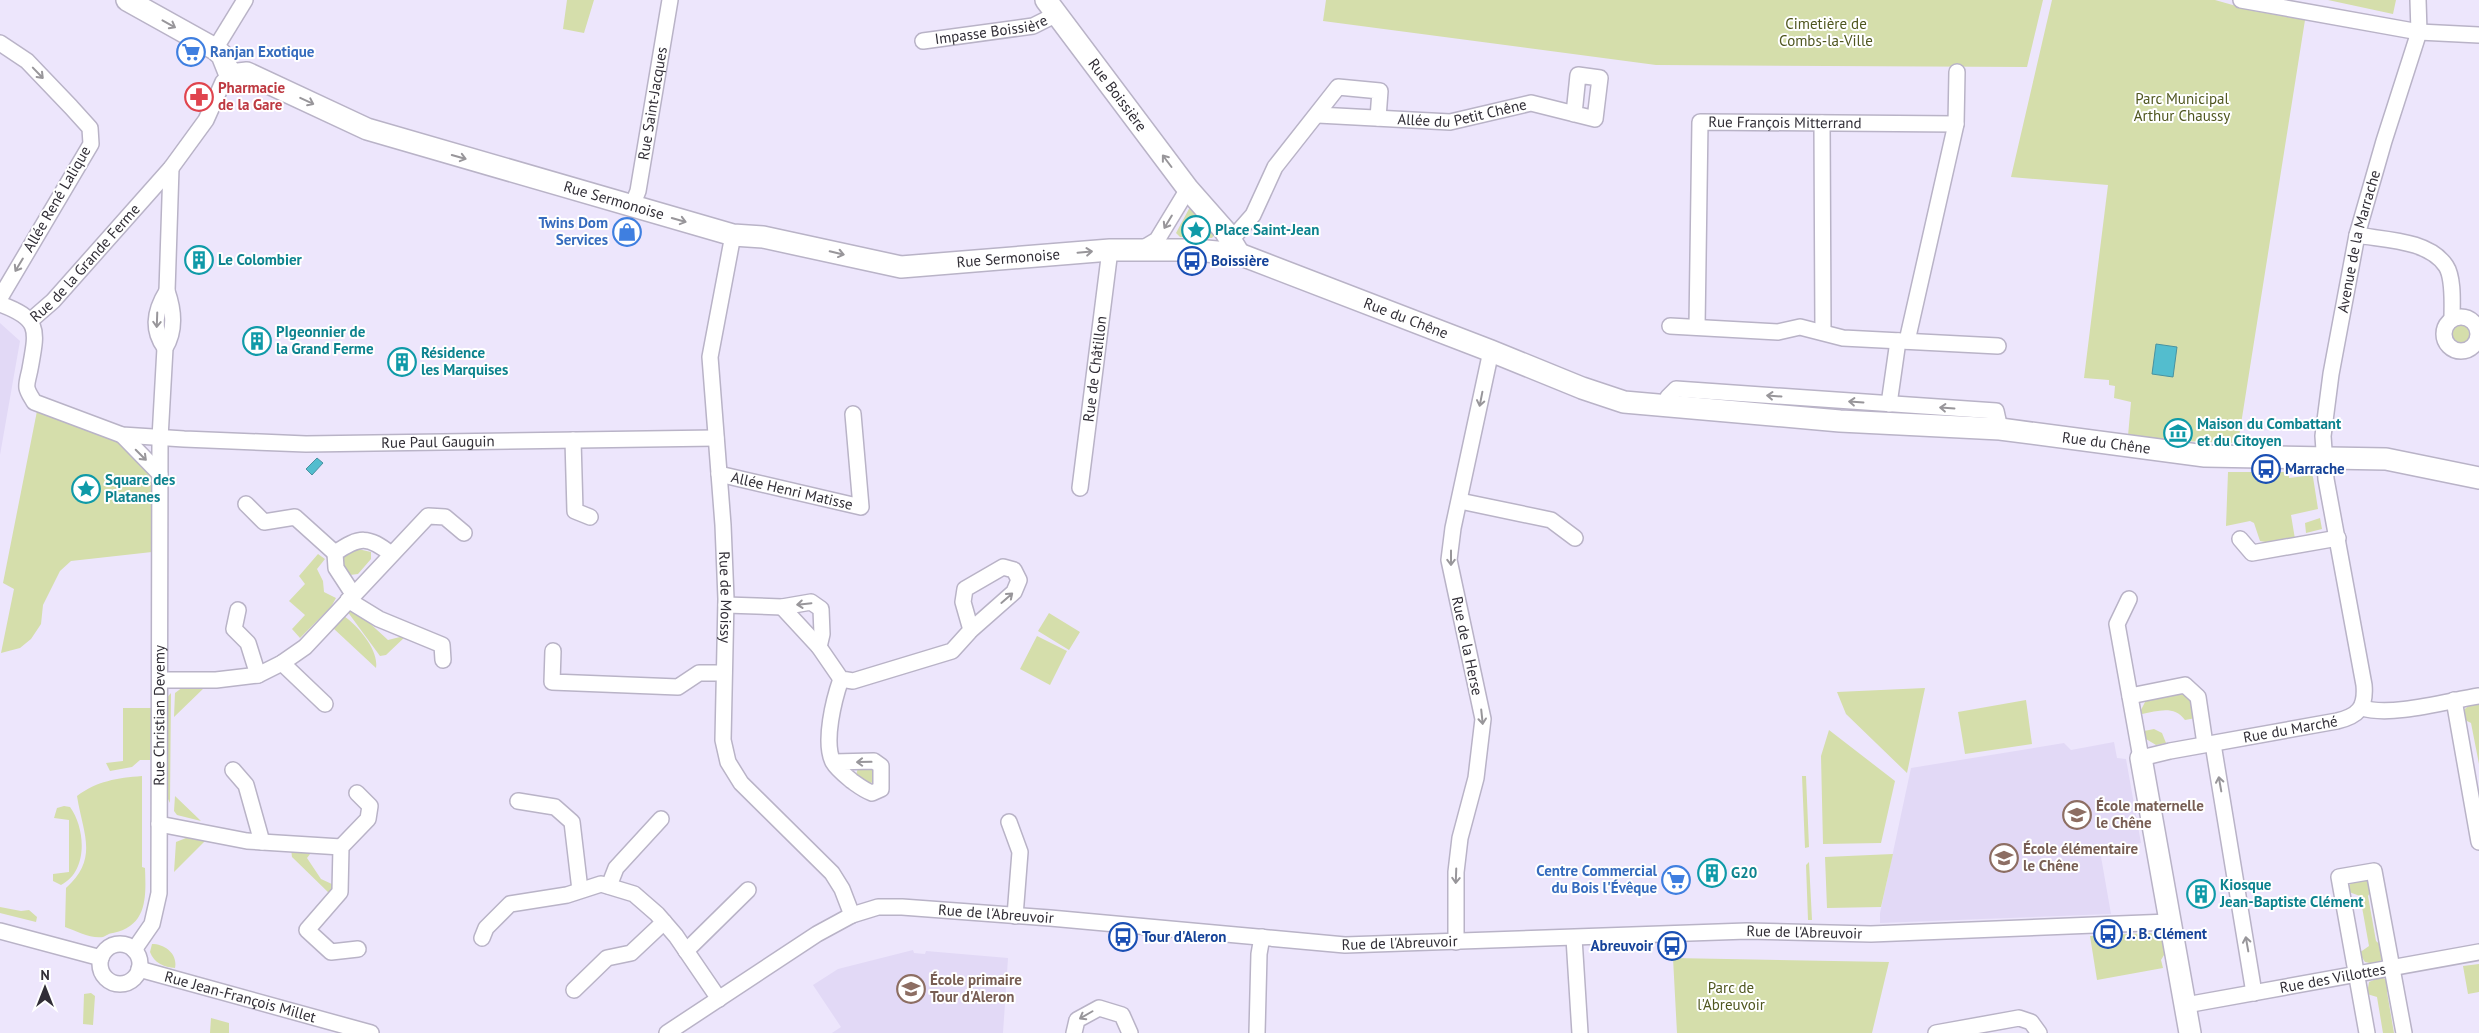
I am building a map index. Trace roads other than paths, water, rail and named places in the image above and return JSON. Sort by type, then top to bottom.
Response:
[{"type":"street","points":[[127,0],[214,49],[222,55],[230,75]]},
{"type":"street","points":[[214,49],[245,0]]},
{"type":"street","name":"Rue Saint-Jacques","points":[[632,206],[638,191],[670,0]]},
{"type":"street","points":[[2241,0],[2419,32],[2479,35]]},
{"type":"street","name":"Avenue de la Marrache","points":[[2324,457],[2323,436],[2331,374],[2357,234],[2419,32],[2418,0]]},
{"type":"street","name":"Impasse Boissière","points":[[923,41],[1033,26],[1051,7]]},
{"type":"street","name":"Rue Boissière","points":[[1051,7],[1188,189],[1235,247]]},
{"type":"street","name":"Allée René Lalique","points":[[0,44],[27,61],[81,118],[90,128],[92,144],[0,298]]},
{"type":"street","points":[[1889,404],[1902,341],[1956,124],[1957,72]]},
{"type":"street","name":"Rue Sermonoise","points":[[230,75],[247,73],[367,129],[733,235],[763,237],[900,267],[1142,249]]},
{"type":"street","name":"Rue de la Grande Ferme","points":[[160,438],[122,435],[34,402],[27,388],[35,344],[35,332],[30,320],[53,301],[171,168],[206,120],[223,82],[230,75]]},
{"type":"street","name":"Allée du Petit Chêne","points":[[1235,247],[1253,215],[1275,167],[1318,115],[1338,87],[1380,91],[1378,118]]},
{"type":"street","name":"Allée du Petit Chêne","points":[[1318,115],[1450,122],[1530,103],[1574,114]]},
{"type":"street","name":"Rue François Mitterrand","points":[[1697,328],[1700,122],[1956,124]]},
{"type":"street","points":[[1822,123],[1823,332]]},
{"type":"street","name":"Rue Christian Devemy","points":[[134,950],[152,924],[159,893],[160,438],[165,348],[172,336],[172,306],[167,291],[171,168]]},
{"type":"street","points":[[1142,249],[1157,240],[1188,189]]},
{"type":"street","points":[[2357,234],[2426,249],[2446,266],[2453,295],[2452,319]]},
{"type":"street","name":"Rue de Moissy","points":[[733,235],[710,357],[726,605],[722,740],[728,762],[741,784],[832,873],[842,889],[852,915]]},
{"type":"street","name":"Rue du Chêne","points":[[1142,249],[1235,247],[1582,388],[1624,402],[1840,421],[2000,429],[2205,456],[2386,459],[2479,478]]},
{"type":"street","name":"Rue de Châtillon","points":[[1080,488],[1110,250]]},
{"type":"street","points":[[0,304],[20,312],[30,320]]},
{"type":"street","points":[[1670,326],[1778,332],[1800,327],[1843,338],[1998,346]]},
{"type":"street","name":"Rue de la Herse","points":[[1456,942],[1456,872],[1460,838],[1476,778],[1483,719],[1450,560],[1453,528],[1492,351]]},
{"type":"street","points":[[1666,407],[1668,397],[1676,388],[1996,411],[2000,429]]},
{"type":"street","name":"Allée Henri Matisse","points":[[719,474],[861,507],[853,414]]},
{"type":"street","points":[[122,435],[160,474]]},
{"type":"street","name":"Rue Paul Gauguin","points":[[160,438],[306,444],[716,438]]},
{"type":"street","points":[[573,440],[575,511],[590,517]]},
{"type":"street","points":[[2324,457],[2364,685],[2365,694],[2362,708],[2373,712],[2390,711],[2479,696]]},
{"type":"street","points":[[1460,501],[1551,520],[1575,538]]},
{"type":"street","points":[[246,504],[264,522],[295,517],[336,553],[336,568],[350,597],[379,619],[442,645],[444,660]]},
{"type":"street","points":[[160,680],[216,680],[258,675],[282,663],[305,647],[428,516],[445,517],[464,533]]},
{"type":"street","points":[[2240,539],[2252,553],[2338,538]]},
{"type":"street","points":[[336,553],[354,540],[374,540],[392,554]]},
{"type":"street","points":[[2129,598],[2117,624],[2190,1033]]},
{"type":"street","points":[[726,605],[782,607],[811,602],[821,609],[822,634],[819,647]]},
{"type":"street","points":[[782,607],[819,647],[841,678],[853,681],[952,650],[970,630]]},
{"type":"street","points":[[238,610],[234,629],[248,643],[258,675]]},
{"type":"street","points":[[553,650],[552,682],[678,687],[699,673],[724,673]]},
{"type":"street","points":[[282,663],[325,704]]},
{"type":"street","points":[[833,762],[831,752],[831,709],[841,678]]},
{"type":"street","points":[[2130,696],[2185,685],[2198,697],[2209,744],[2254,992]]},
{"type":"street","points":[[2454,700],[2479,842]]},
{"type":"street","name":"Rue du Marché","points":[[2140,758],[2351,718],[2362,708]]},
{"type":"street","points":[[233,770],[246,785],[262,842]]},
{"type":"street","points":[[357,792],[370,806],[368,819],[341,847],[340,892],[307,930],[331,952],[358,949]]},
{"type":"street","points":[[518,801],[555,807],[572,822],[580,890]]},
{"type":"street","points":[[609,886],[616,868],[662,819]]},
{"type":"street","points":[[1009,822],[1020,852],[1015,916]]},
{"type":"street","points":[[159,824],[262,842],[341,847]]},
{"type":"street","points":[[2367,1033],[2338,877],[2374,871],[2404,1033]]},
{"type":"street","points":[[482,938],[486,928],[510,904],[567,895],[600,884],[609,886],[634,894],[664,922],[719,999]]},
{"type":"street","points":[[686,951],[748,890]]},
{"type":"street","name":"Rue de l'Abreuvoir","points":[[667,1033],[817,934],[852,915],[878,908],[902,907],[1345,945],[1747,931],[1870,934],[2169,922]]},
{"type":"street","points":[[574,990],[607,958],[631,952],[664,922]]},
{"type":"street","points":[[0,931],[101,958]]},
{"type":"street","points":[[1257,1033],[1259,954],[1262,937]]},
{"type":"street","points":[[1574,938],[1580,1033]]},
{"type":"street","points":[[118,944],[129,946],[134,950],[139,959],[139,969],[133,979],[128,982],[115,983],[109,980],[101,971],[101,958],[107,949],[118,944]]},
{"type":"street","name":"Rue des Villottes","points":[[2186,1005],[2479,952]]},
{"type":"street","name":"Rue Jean-François Millet","points":[[139,969],[365,1032]]},
{"type":"street","points":[[1074,1033],[1077,1020],[1099,1008],[1122,1015],[1130,1033]]},
{"type":"street","points":[[1936,1033],[2019,1018],[2031,1022],[2039,1033]]},
{"type":"water","points":[[2156,344],[2177,347],[2173,377],[2152,374]]},
{"type":"water","points":[[317,458],[323,463],[312,475],[306,469]]},
{"type":"place","name":"Ranjan Exotique","points":[[191,52]]},
{"type":"place","name":"Pharmacie de la Gare","points":[[199,97]]},
{"type":"place","name":"Place Saint-Jean","points":[[1196,230]]},
{"type":"place","name":"Twins Dom Services","points":[[627,232]]},
{"type":"place","name":"Le Colombier","points":[[199,260]]},
{"type":"place","name":"Boissière","points":[[1192,261]]},
{"type":"place","name":"PIgeonnier de la Grand Ferme","points":[[257,341]]},
{"type":"place","name":"Résidence les Marquises","points":[[402,362]]},
{"type":"place","name":"Maison du Combattant et du Citoyen","points":[[2178,433]]},
{"type":"place","name":"Marrache","points":[[2266,469]]},
{"type":"place","name":"Square des Platanes","points":[[86,489]]},
{"type":"place","name":"École maternelle le Chêne","points":[[2077,815]]},
{"type":"place","name":"École élémentaire le Chêne","points":[[2004,858]]},
{"type":"place","name":"G20","points":[[1712,873]]},
{"type":"place","name":"Centre Commercial du Bois l'Évêque","points":[[1676,880]]},
{"type":"place","name":"Kiosque Jean-Baptiste Clément","points":[[2201,894]]},
{"type":"place","name":"J. B. Clément","points":[[2108,934]]},
{"type":"place","name":"Tour d'Aleron","points":[[1123,937]]},
{"type":"place","name":"Abreuvoir","points":[[1672,946]]},
{"type":"place","name":"École primaire Tour d'Aleron","points":[[911,989]]},
{"type":"park label","name":"Cimetière de Combs-la-Ville","points":[[1826,32]]},
{"type":"park label","name":"Parc Municipal Arthur Chaussy","points":[[2182,108]]},
{"type":"park label","name":"Parc de l'Abreuvoir","points":[[1731,996]]}]
